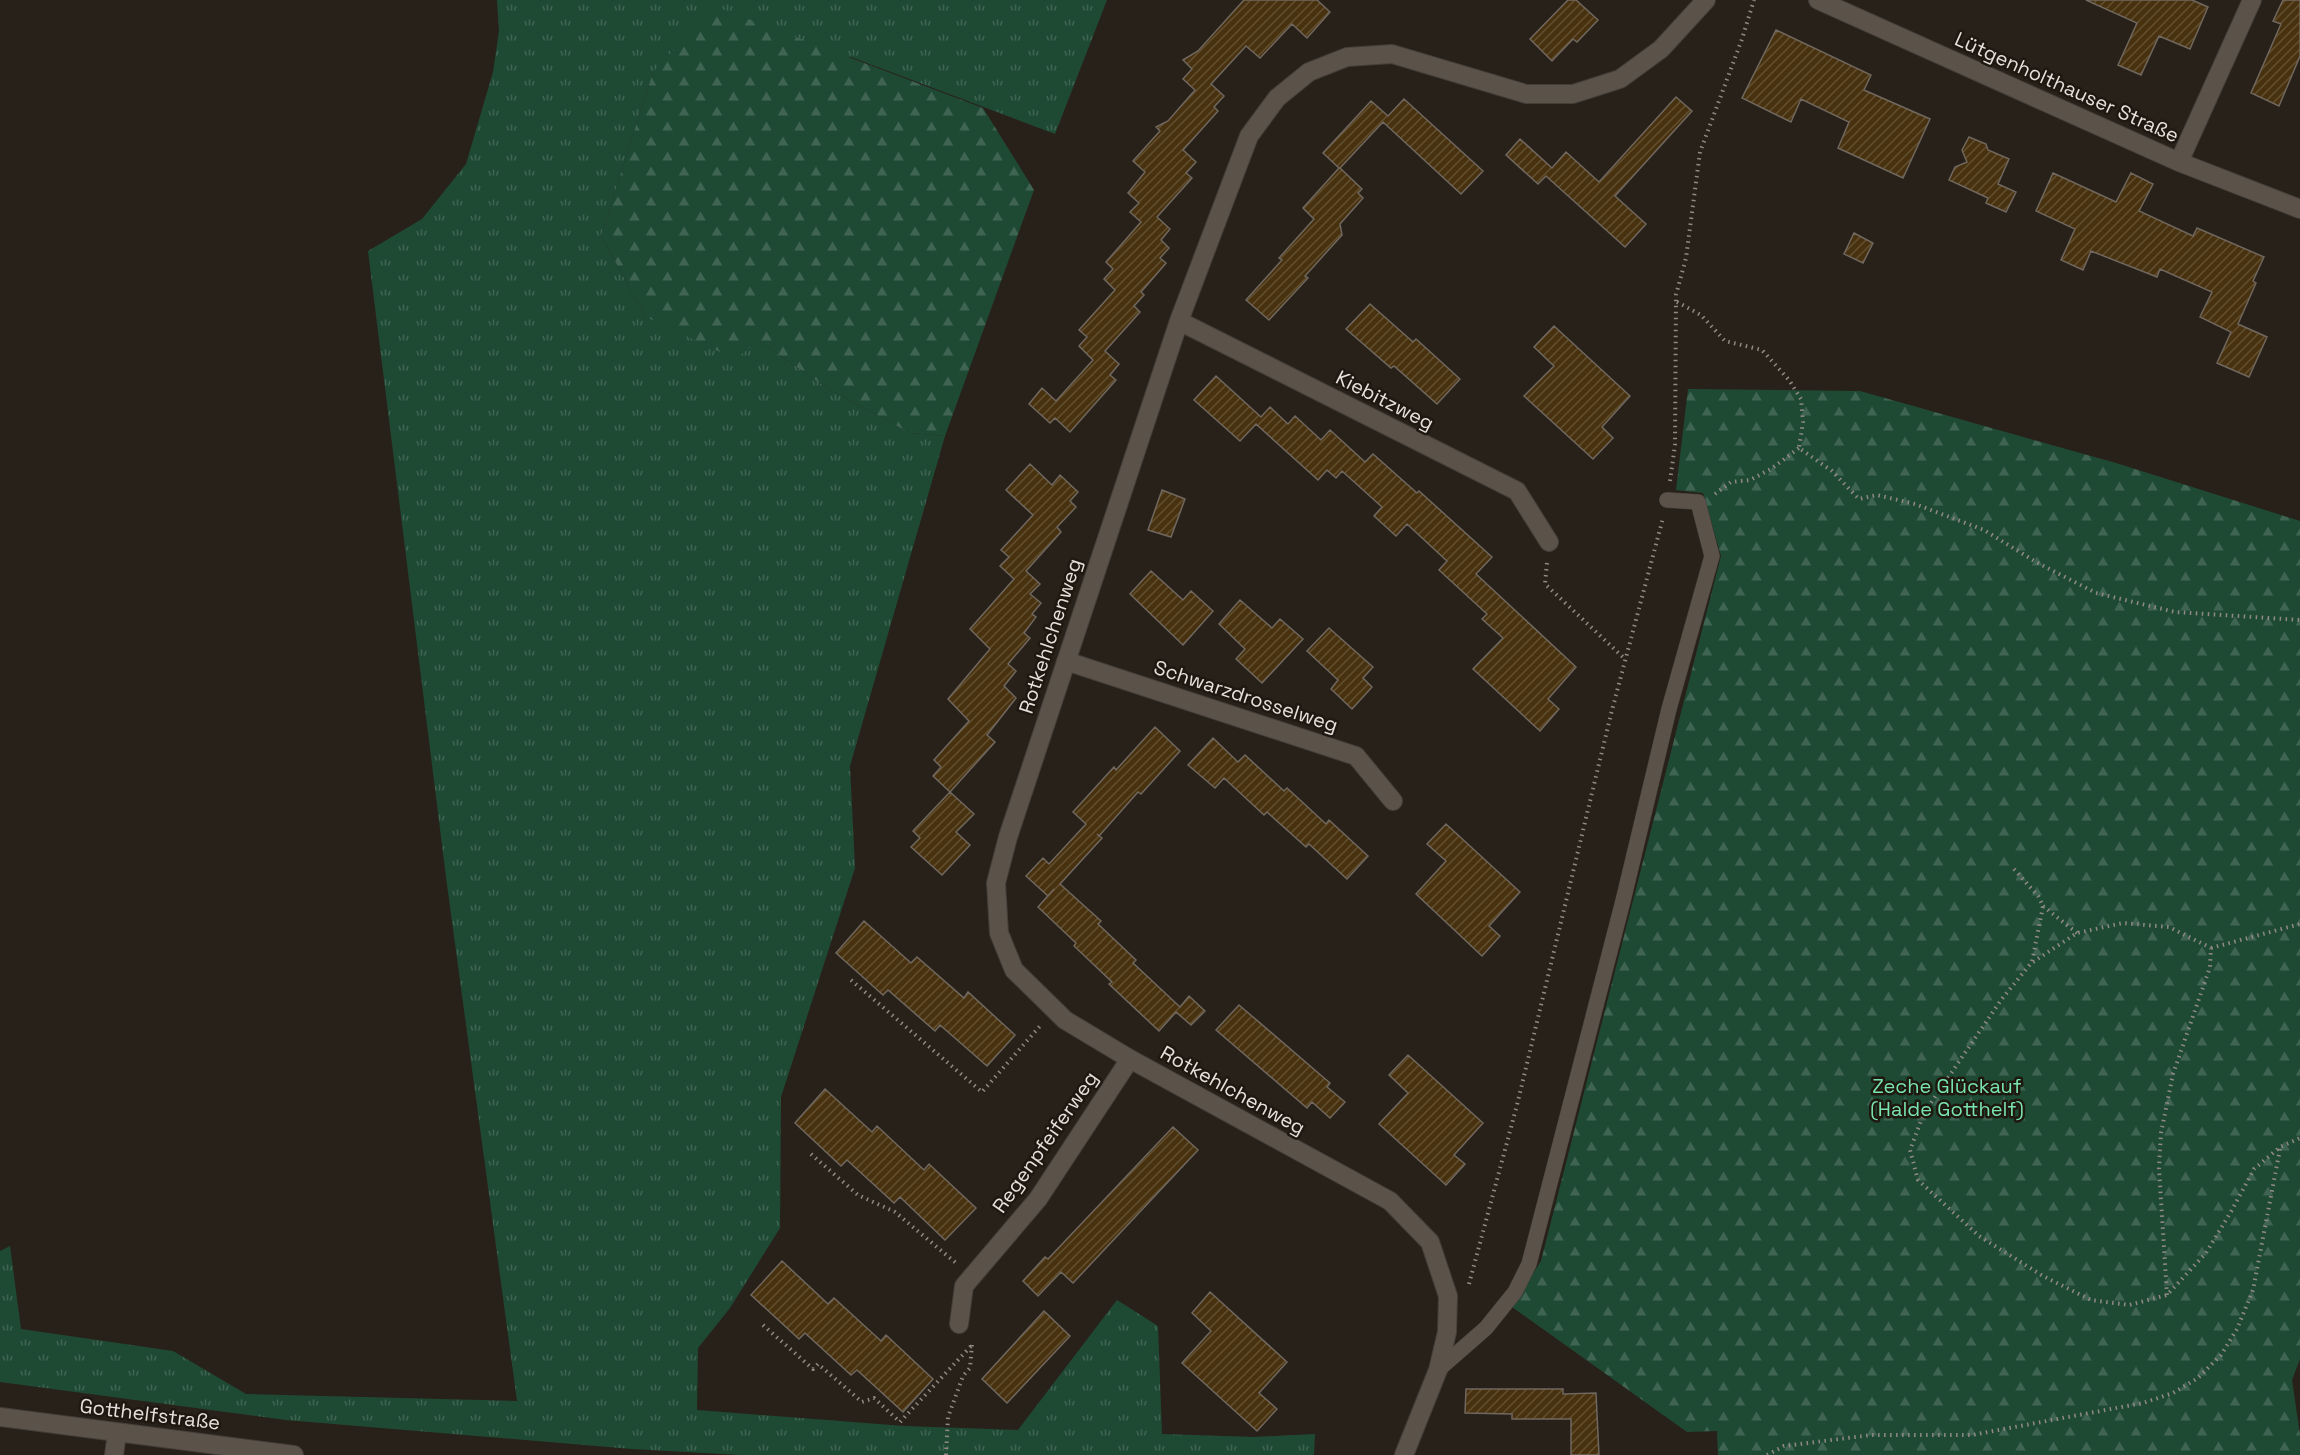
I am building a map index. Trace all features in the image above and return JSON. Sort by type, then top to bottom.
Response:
[{"type":"street","name":"Rotkehlchenweg","points":[[1404,1455],[1438,1370],[1447,1332],[1448,1296],[1430,1242],[1390,1201],[1130,1059],[1065,1020],[1014,970],[999,933],[996,883],[1008,837],[1179,321],[1249,136],[1277,98],[1309,72],[1347,57],[1392,54],[1526,94],[1573,94],[1620,80],[1660,49],[1706,0]]},
{"type":"street","name":"Lütgenholthauser Straße","points":[[1818,0],[2179,162],[2300,209]]},
{"type":"street","points":[[2179,162],[2252,0]]},
{"type":"street","name":"Kiebitzweg","points":[[1179,321],[1517,491],[1549,542]]},
{"type":"street","name":"Schwarzdrosselweg","points":[[1066,661],[1356,756],[1393,801]]},
{"type":"street","name":"Regenpfeiferweg","points":[[959,1324],[964,1286],[1038,1199],[1130,1059]]},
{"type":"street","name":"Gotthelfstraße","points":[[0,1417],[294,1455]]},
{"type":"street","points":[[114,1455],[117,1433]]},
{"type":"lane","points":[[1438,1370],[1486,1328],[1515,1292],[1529,1264],[1670,709],[1712,556],[1698,502],[1667,500]]},
{"type":"path","points":[[1468,1286],[1517,1105],[1625,658],[1667,500],[1675,445],[1677,302],[1686,258],[1700,152],[1754,0]]},
{"type":"path","points":[[1677,302],[1701,315],[1725,341],[1762,350],[1784,374],[1801,399],[1803,422],[1799,448],[1771,469],[1750,480],[1731,482],[1715,494],[1698,502]]},
{"type":"path","points":[[1799,448],[1832,471],[1859,499],[1877,495],[1915,504],[1984,530],[2096,593],[2175,612],[2300,620]]},
{"type":"path","points":[[1549,542],[1545,584],[1625,658]]},
{"type":"path","points":[[2014,869],[2038,896],[2043,906],[2077,933]]},
{"type":"path","points":[[2032,962],[2043,906]]},
{"type":"path","points":[[2300,924],[2211,948],[2169,927],[2123,923],[2077,933],[2032,962],[2001,1000],[1924,1113],[1910,1150],[1918,1180],[1979,1236],[2043,1276],[2091,1300],[2129,1305],[2167,1295],[2206,1253],[2254,1168],[2280,1147],[2300,1138]]},
{"type":"path","points":[[2167,1295],[2159,1168],[2161,1133],[2173,1074],[2210,967],[2211,948]]},
{"type":"path","points":[[851,980],[982,1092],[1054,1009]]},
{"type":"path","points":[[1767,1455],[1784,1446],[1871,1435],[1972,1435],[2143,1403],[2173,1393],[2198,1378],[2221,1355],[2237,1329],[2253,1290],[2280,1147]]},
{"type":"path","points":[[811,1154],[858,1195],[895,1212],[947,1255]]},
{"type":"path","points":[[946,1455],[948,1417],[963,1376],[970,1368],[972,1345],[959,1324]]},
{"type":"path","points":[[763,1325],[813,1369],[818,1364],[862,1402],[874,1398],[900,1422],[972,1345]]},
{"type":"green space","points":[[497,0],[1107,0],[1055,134],[851,57],[653,72],[601,236],[646,317],[759,341],[827,388],[910,433],[945,436],[850,766],[855,868],[781,1097],[780,1228],[730,1308],[698,1348],[697,1410],[904,1426],[1018,1430],[1117,1300],[1158,1326],[1162,1434],[1254,1437],[1315,1434],[1314,1455],[740,1455],[632,1449],[286,1420],[0,1382],[0,1251],[10,1246],[21,1329],[173,1351],[246,1394],[517,1401],[446,877],[368,251],[422,219],[466,164],[493,72],[499,31]]},
{"type":"green space","points":[[714,6],[983,108],[1034,190],[945,436],[910,433],[827,388],[759,341],[735,359],[646,317],[601,236],[653,72]]},
{"type":"green space","name":"Zeche Glückauf (Halde Gotthelf)","points":[[1688,389],[1860,391],[2116,463],[2300,521],[2300,1359],[2292,1380],[2300,1435],[2300,1455],[1718,1455],[1717,1431],[1687,1432],[1512,1307],[1541,1261],[1721,556],[1703,493],[1676,490]]},
{"type":"building","points":[[1244,0],[1317,0],[1330,12],[1307,38],[1292,24],[1260,58],[1246,46],[1211,84],[1224,96],[1214,107],[1218,111],[1183,150],[1196,162],[1186,173],[1192,178],[1157,217],[1170,229],[1161,240],[1169,248],[1160,258],[1166,263],[1141,292],[1144,295],[1134,306],[1140,312],[1105,351],[1119,364],[1110,375],[1116,380],[1070,432],[1055,418],[1050,423],[1029,404],[1042,388],[1056,401],[1093,360],[1079,346],[1087,337],[1079,330],[1115,290],[1104,279],[1113,269],[1106,262],[1141,222],[1130,212],[1139,203],[1128,193],[1145,172],[1133,161],[1160,131],[1156,127],[1168,121],[1195,90],[1183,79],[1192,69],[1183,60],[1198,51]]},
{"type":"building","points":[[1568,0],[1576,0],[1598,20],[1577,42],[1573,39],[1552,61],[1530,39]]},
{"type":"building","points":[[2086,0],[2192,0],[2208,7],[2190,49],[2159,36],[2141,75],[2118,65],[2137,23]]},
{"type":"building","points":[[2283,0],[2300,0],[2300,56],[2279,106],[2251,93],[2281,24],[2273,21]]},
{"type":"building","points":[[1776,30],[1871,75],[1864,90],[1930,119],[1903,178],[1838,148],[1849,122],[1801,99],[1791,122],[1742,98]]},
{"type":"building","points":[[1676,97],[1692,111],[1615,196],[1646,224],[1625,247],[1546,176],[1538,184],[1506,155],[1520,139],[1552,168],[1566,152],[1599,182]]},
{"type":"building","points":[[1404,99],[1483,171],[1461,194],[1383,122],[1340,168],[1362,189],[1358,193],[1363,198],[1340,224],[1342,235],[1305,276],[1308,278],[1269,320],[1246,300],[1282,260],[1279,258],[1314,219],[1303,208],[1339,168],[1323,153],[1371,101],[1388,116]]},
{"type":"building","points":[[1969,137],[1986,144],[1988,150],[2009,159],[1998,184],[2016,192],[2006,212],[1986,203],[1988,198],[1949,180],[1955,167],[1967,162],[1962,150]]},
{"type":"building","points":[[2053,173],[2116,202],[2131,173],[2153,184],[2139,211],[2193,236],[2197,228],[2264,257],[2253,281],[2256,283],[2238,324],[2267,337],[2249,377],[2217,363],[2231,332],[2200,317],[2212,292],[2160,269],[2157,277],[2091,251],[2083,270],[2061,260],[2075,229],[2036,211]]},
{"type":"building","points":[[1854,233],[1873,243],[1863,263],[1844,254]]},
{"type":"building","points":[[1370,304],[1413,342],[1416,339],[1460,379],[1437,404],[1394,366],[1391,368],[1346,329]]},
{"type":"building","points":[[1554,326],[1630,396],[1602,427],[1613,438],[1593,459],[1524,396],[1554,366],[1534,347]]},
{"type":"building","points":[[1216,376],[1261,417],[1270,407],[1288,424],[1295,416],[1321,440],[1330,430],[1365,462],[1373,454],[1417,493],[1419,491],[1492,557],[1476,574],[1576,667],[1548,699],[1559,709],[1540,731],[1473,669],[1503,638],[1482,619],[1487,614],[1439,570],[1447,561],[1407,524],[1396,536],[1374,516],[1382,507],[1342,471],[1336,478],[1327,470],[1318,480],[1256,424],[1240,441],[1194,400]]},
{"type":"building","points":[[1030,464],[1052,485],[1060,475],[1078,492],[1070,501],[1076,507],[1057,527],[1061,532],[1026,571],[1040,584],[1030,594],[1041,603],[1032,614],[1036,617],[1024,633],[1030,638],[1008,664],[1016,671],[1004,686],[1016,698],[987,735],[995,742],[950,792],[933,776],[941,767],[934,760],[969,721],[948,699],[990,649],[970,629],[1014,579],[1000,566],[1009,557],[1001,550],[1033,515],[1006,490]]},
{"type":"building","points":[[1162,490],[1185,499],[1171,537],[1148,530]]},
{"type":"building","points":[[1151,571],[1183,600],[1191,591],[1213,611],[1183,645],[1130,594]]},
{"type":"building","points":[[1240,600],[1272,628],[1280,619],[1303,639],[1262,683],[1236,659],[1245,649],[1219,624]]},
{"type":"building","points":[[1329,628],[1373,667],[1363,678],[1372,687],[1352,709],[1331,689],[1338,680],[1307,651]]},
{"type":"building","points":[[1155,727],[1180,751],[1141,794],[1138,792],[1099,836],[1102,838],[1060,884],[1101,921],[1098,924],[1136,960],[1133,963],[1180,1007],[1189,996],[1205,1011],[1191,1025],[1176,1012],[1159,1031],[1109,984],[1112,982],[1038,907],[1048,896],[1026,876],[1043,858],[1049,864],[1086,824],[1073,812]]},
{"type":"building","points":[[1213,738],[1238,762],[1245,755],[1284,791],[1287,788],[1326,824],[1329,820],[1368,856],[1347,879],[1309,844],[1306,847],[1267,812],[1264,815],[1224,778],[1215,788],[1188,765]]},
{"type":"building","points":[[950,792],[974,814],[956,832],[970,845],[942,875],[911,847],[920,838],[913,831]]},
{"type":"building","points":[[1446,824],[1520,892],[1489,926],[1500,936],[1482,956],[1416,894],[1446,861],[1427,844]]},
{"type":"building","points":[[864,921],[911,963],[917,957],[964,998],[968,992],[1015,1035],[987,1066],[940,1025],[935,1031],[888,990],[883,995],[836,953]]},
{"type":"building","points":[[1239,1005],[1330,1083],[1327,1087],[1345,1102],[1330,1118],[1312,1102],[1307,1108],[1216,1030]]},
{"type":"building","points":[[1408,1055],[1483,1123],[1454,1155],[1465,1164],[1446,1185],[1379,1124],[1408,1093],[1389,1075]]},
{"type":"building","points":[[825,1089],[872,1132],[877,1126],[924,1170],[929,1164],[976,1208],[945,1240],[900,1197],[894,1203],[847,1160],[841,1166],[795,1123]]},
{"type":"building","points":[[1173,1127],[1198,1150],[1073,1283],[1061,1272],[1038,1296],[1023,1281],[1045,1257],[1048,1259]]},
{"type":"building","points":[[782,1261],[828,1304],[834,1298],[881,1341],[886,1335],[933,1379],[903,1412],[857,1370],[851,1375],[805,1333],[799,1339],[751,1295]]},
{"type":"building","points":[[1210,1292],[1287,1362],[1259,1393],[1277,1409],[1257,1431],[1182,1363],[1211,1331],[1192,1313]]},
{"type":"building","points":[[1044,1311],[1070,1336],[1007,1403],[982,1379]]},
{"type":"building","points":[[1466,1389],[1563,1389],[1563,1394],[1596,1393],[1599,1455],[1571,1455],[1571,1419],[1512,1419],[1512,1414],[1465,1413]]}]
